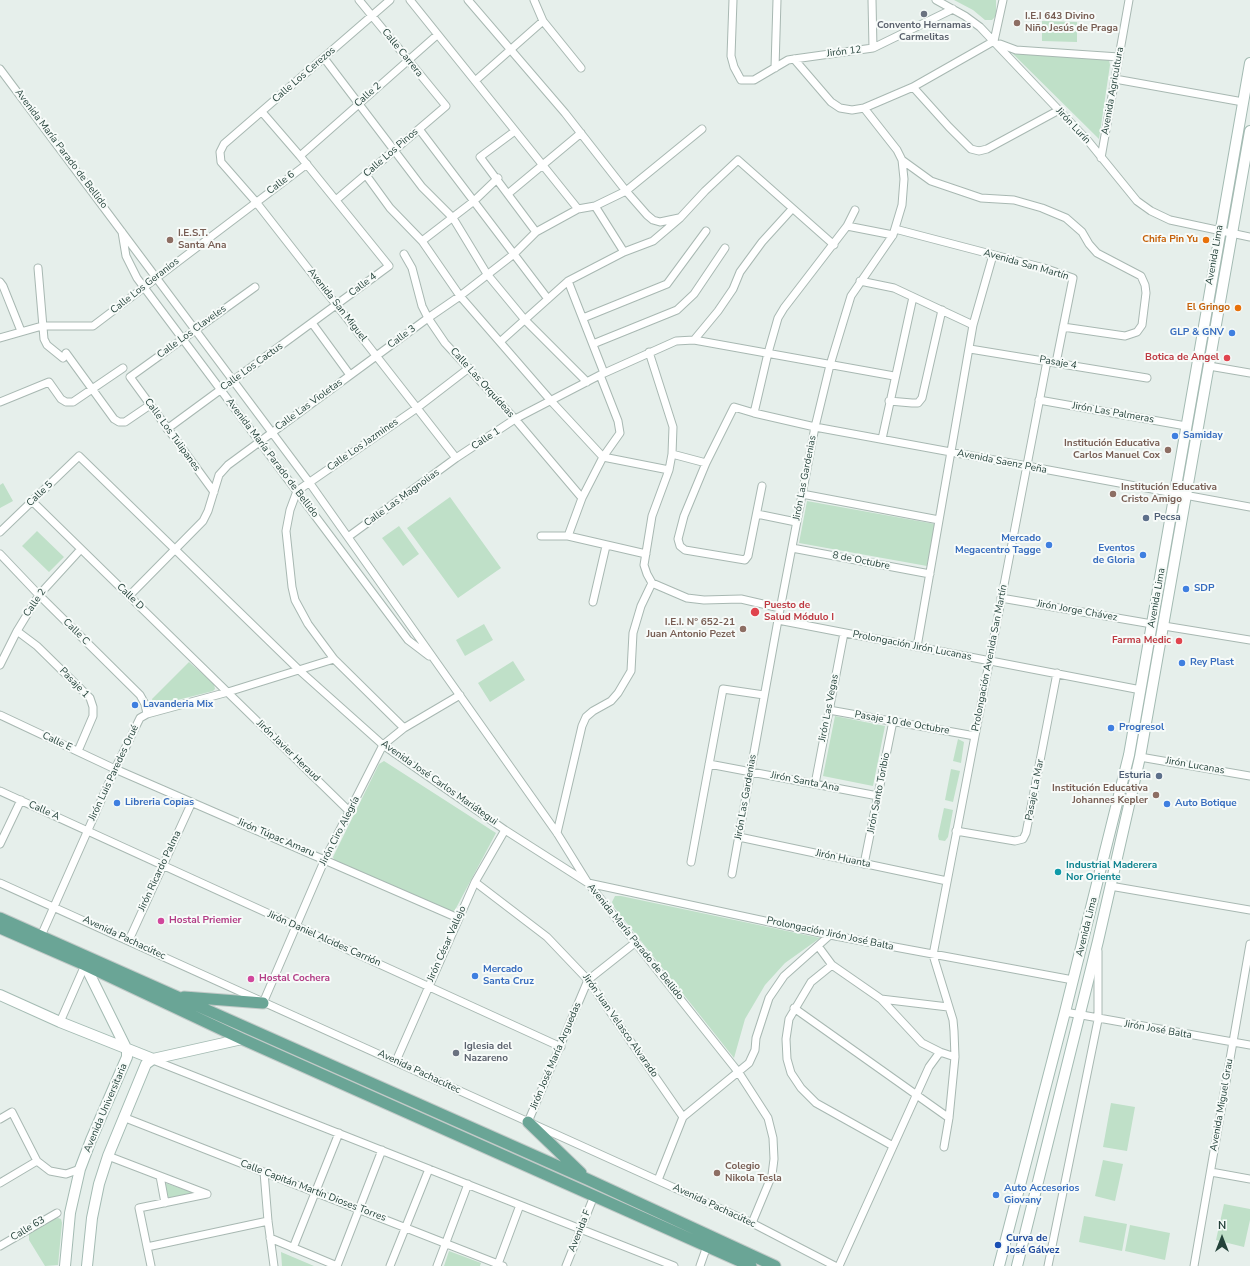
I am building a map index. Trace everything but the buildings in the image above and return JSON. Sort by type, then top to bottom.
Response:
[{"type":"main road","name":"Avenida Lima","points":[[999,1266],[1065,1012],[1129,755],[1219,232],[1250,63]]},
{"type":"main road","name":"Avenida Lima","points":[[1017,1266],[1080,1016],[1140,757],[1250,131]]},
{"type":"main road","points":[[0,918],[41,936],[87,961],[242,1039],[751,1266]]},
{"type":"main road","points":[[0,928],[87,961],[175,997],[587,1179],[775,1266]]},
{"type":"main road","name":"Avenida Universitaria","points":[[65,1266],[70,1213],[80,1169],[127,1057],[127,1050],[87,961]]},
{"type":"main road","points":[[0,995],[60,1022],[127,1050],[153,1059],[242,1039]]},
{"type":"main road","points":[[175,997],[263,1003]]},
{"type":"main road","name":"Avenida Universitaria","points":[[87,1266],[92,1218],[99,1184],[108,1156],[146,1064],[153,1059]]},
{"type":"main road","points":[[528,1122],[587,1179]]},
{"type":"street","name":"Calle Carrera","points":[[359,0],[446,106]]},
{"type":"street","name":"Calle Los Cerezos","points":[[220,152],[224,144],[390,0]]},
{"type":"street","points":[[410,0],[578,209]]},
{"type":"street","points":[[468,0],[581,133],[626,191],[653,220],[660,222],[680,218]]},
{"type":"street","points":[[534,0],[543,21],[581,68]]},
{"type":"street","name":"Jirón 12","points":[[733,0],[731,56],[734,67],[741,80],[754,80],[794,59],[873,48],[953,9]]},
{"type":"street","points":[[775,68],[777,0]]},
{"type":"street","points":[[872,0],[873,48]]},
{"type":"street","name":"Jirón Lurín","points":[[936,0],[953,9],[980,27],[1089,142],[1137,201],[1151,211],[1170,220],[1250,238]]},
{"type":"street","points":[[794,59],[831,102],[840,108],[852,110],[864,108],[913,87],[994,41],[1003,0]]},
{"type":"street","name":"Avenida Agricultura","points":[[1101,158],[1128,0]]},
{"type":"street","points":[[474,81],[543,21]]},
{"type":"street","name":"Calle 2","points":[[300,156],[437,34]]},
{"type":"street","points":[[994,41],[1006,48],[1016,50],[1119,57]]},
{"type":"street","points":[[324,58],[422,187],[453,217],[487,274],[525,320],[587,382]]},
{"type":"street","name":"Avenida María Parado de Bellido","points":[[0,69],[157,276],[309,482],[557,834],[588,883],[739,1073],[768,1118],[773,1138],[774,1159],[772,1175],[752,1223]]},
{"type":"street","points":[[1115,78],[1243,102]]},
{"type":"street","points":[[913,87],[971,149],[979,151],[987,149],[1059,110]]},
{"type":"street","name":"Calle Los Pinos","points":[[336,200],[446,106]]},
{"type":"street","name":"Jirón Las Gardenias","points":[[732,874],[796,522],[815,427],[830,365],[851,296],[894,232],[902,205],[904,179],[902,160],[897,150],[864,108]]},
{"type":"street","points":[[262,112],[336,200]]},
{"type":"street","points":[[419,128],[548,299]]},
{"type":"street","name":"Calle 3","points":[[376,356],[460,296],[514,254],[536,232],[578,209],[595,206],[626,191],[702,128]]},
{"type":"street","points":[[515,131],[480,157],[498,178],[536,232]]},
{"type":"street","points":[[509,193],[581,133]]},
{"type":"street","name":"Avenida San Miguel","points":[[220,152],[221,162],[256,202],[456,458]]},
{"type":"street","points":[[501,341],[568,281],[624,252],[653,241],[680,218],[705,191],[738,160],[834,245]]},
{"type":"street","points":[[902,160],[931,181],[981,198],[1014,200],[1042,208],[1066,218],[1082,232],[1089,244],[1098,253],[1141,276],[1145,285],[1146,293],[1142,325],[1137,332],[1125,336],[1063,327]]},
{"type":"street","name":"Calle 6","points":[[256,202],[307,164]]},
{"type":"street","points":[[366,174],[390,208],[422,241],[460,296],[501,341],[552,402],[604,457],[669,470]]},
{"type":"street","points":[[422,241],[474,201],[498,178]]},
{"type":"street","name":"Calle 4","points":[[336,200],[389,266],[336,305]]},
{"type":"street","name":"Calle Los Geranios","points":[[42,326],[93,326],[256,202]]},
{"type":"street","points":[[595,206],[624,252]]},
{"type":"street","points":[[694,340],[718,311],[733,289],[740,272],[762,242],[792,209]]},
{"type":"street","points":[[754,413],[778,318],[784,308],[834,245],[847,226],[855,210]]},
{"type":"street","name":"Avenida San Martín","points":[[847,226],[894,232],[1044,268],[1073,278],[1056,363]]},
{"type":"street","name":"Avenida María Parado de Bellido","points":[[122,230],[126,256],[144,287],[408,640],[428,654],[444,672]]},
{"type":"street","points":[[582,318],[667,284],[706,231]]},
{"type":"street","points":[[593,344],[677,310],[694,294],[725,248]]},
{"type":"street","name":"Calle Las Orquídeas","points":[[404,254],[414,273],[419,295],[428,318],[445,343],[515,420],[582,498]]},
{"type":"street","points":[[917,647],[974,325],[993,255]]},
{"type":"street","points":[[38,268],[42,326],[47,346],[65,355],[114,419],[120,422],[125,422],[150,405]]},
{"type":"street","points":[[568,281],[593,344],[618,422],[620,433],[604,457],[582,498],[568,536]]},
{"type":"street","points":[[0,282],[21,331]]},
{"type":"street","points":[[860,282],[889,287],[974,325]]},
{"type":"street","name":"Calle Los Claveles","points":[[130,377],[255,287]]},
{"type":"street","points":[[882,440],[894,376],[913,297]]},
{"type":"street","name":"Calle Los Cactus","points":[[167,429],[336,305]]},
{"type":"street","points":[[889,401],[912,403],[918,402],[922,398],[942,310]]},
{"type":"street","points":[[312,323],[350,375]]},
{"type":"street","points":[[0,338],[42,326]]},
{"type":"street","name":"Calle 1","points":[[456,458],[515,420],[552,402],[602,374],[676,341],[694,340],[894,376]]},
{"type":"street","name":"Pasaje 4","points":[[970,349],[1147,378]]},
{"type":"street","points":[[649,352],[673,427],[672,454],[669,470],[652,516],[644,565],[647,574],[652,583],[687,598],[704,600],[741,599],[780,608]]},
{"type":"street","name":"Calle Las Violetas","points":[[129,596],[203,520],[219,475],[228,465],[376,356]]},
{"type":"street","name":"Prolongación Avenida San Martín","points":[[933,955],[1047,361]]},
{"type":"street","points":[[1209,366],[1250,373]]},
{"type":"street","points":[[0,402],[49,382],[60,399],[66,402],[73,402],[124,368]]},
{"type":"street","points":[[417,408],[469,368]]},
{"type":"street","name":"Calle Los Tulipanes","points":[[130,377],[214,492]]},
{"type":"street","name":"Jirón Las Palmeras","points":[[1039,400],[1186,426]]},
{"type":"street","name":"Avenida Saenz Peña","points":[[706,463],[734,407],[815,427],[882,440],[1250,507]]},
{"type":"street","name":"Calle Los Jazmines","points":[[309,482],[417,408]]},
{"type":"street","points":[[672,454],[706,463],[684,516],[678,538],[680,546],[685,550],[745,560],[748,556],[762,486]]},
{"type":"street","name":"Calle 5","points":[[0,532],[79,456]]},
{"type":"street","name":"Avenida José Carlos Mariátegui","points":[[79,456],[299,670],[384,745],[504,830],[588,883]]},
{"type":"street","name":"Calle Las Magnolias","points":[[348,537],[456,458]]},
{"type":"street","points":[[309,482],[297,491],[290,510],[286,532],[290,573],[295,600],[308,624],[334,659],[404,728]]},
{"type":"street","points":[[802,494],[939,520]]},
{"type":"street","name":"Calle D","points":[[32,501],[228,692]]},
{"type":"street","points":[[757,514],[796,522]]},
{"type":"street","points":[[541,536],[568,536],[646,554]]},
{"type":"street","points":[[593,602],[606,546]]},
{"type":"street","name":"8 de Octubre","points":[[792,548],[930,574]]},
{"type":"street","name":"Calle 2","points":[[0,665],[3,650],[17,631],[39,595],[81,549]]},
{"type":"street","name":"Calle C","points":[[0,554],[39,595],[140,695],[145,704],[147,714]]},
{"type":"street","points":[[557,834],[582,726],[586,717],[610,701],[618,693],[631,671],[633,632],[641,606],[652,583]]},
{"type":"street","name":"Jirón Jorge Chávez","points":[[1001,598],[1152,624]]},
{"type":"street","name":"Prolongación Jirón Lucanas","points":[[778,620],[1141,690]]},
{"type":"street","points":[[1164,626],[1250,640]]},
{"type":"street","name":"Pasaje 1","points":[[17,631],[37,646],[90,698],[93,707],[93,716],[78,751]]},
{"type":"street","name":"Jirón Las Vegas","points":[[815,784],[844,633]]},
{"type":"street","points":[[147,714],[228,692],[334,659]]},
{"type":"street","name":"Pasaje La Mar","points":[[956,831],[1015,841],[1023,839],[1026,833],[1057,674]]},
{"type":"street","points":[[691,862],[723,689],[764,695]]},
{"type":"street","name":"Jirón Javier Heraud","points":[[228,692],[349,811]]},
{"type":"street","name":"Jirón Ciro Alegría","points":[[263,1003],[325,859],[384,745],[404,728],[460,695]]},
{"type":"street","name":"Pasaje 10 de Octubre","points":[[829,710],[975,736]]},
{"type":"street","name":"Jirón Luis Paredes Orué","points":[[41,936],[136,724],[147,714]]},
{"type":"street","name":"Calle E","points":[[0,715],[115,769]]},
{"type":"street","name":"Jirón Santo Toribio","points":[[864,864],[893,722]]},
{"type":"street","name":"Jirón Lucanas","points":[[1140,757],[1250,776]]},
{"type":"street","name":"Jirón Santa Ana","points":[[709,764],[878,796]]},
{"type":"street","name":"Jirón Túpac Amaru","points":[[115,769],[458,918]]},
{"type":"street","name":"Calle A","points":[[0,791],[88,831]]},
{"type":"street","points":[[0,844],[20,800]]},
{"type":"street","name":"Jirón Ricardo Palma","points":[[129,940],[192,802]]},
{"type":"street","name":"Jirón César Vallejo","points":[[396,1061],[474,882],[504,830]]},
{"type":"street","name":"Jirón Daniel Alcides Carrión","points":[[88,831],[561,1047]]},
{"type":"street","name":"Jirón Huanta","points":[[739,837],[947,881]]},
{"type":"street","name":"Jirón Juan Velasco Alvarado","points":[[474,882],[547,937],[588,980],[683,1117]]},
{"type":"street","name":"Avenida Pachacútec","points":[[0,883],[54,906],[263,1003],[396,1061],[752,1223],[835,1266]]},
{"type":"street","name":"Prolongación Jirón José Balta","points":[[588,883],[830,935],[1073,980]]},
{"type":"street","points":[[1110,886],[1250,910]]},
{"type":"street","points":[[658,1180],[683,1117],[749,1064],[756,1050],[756,1038],[769,998],[784,976],[830,935]]},
{"type":"street","name":"Avenida Lima","points":[[1048,1266],[1098,1020],[1098,941]]},
{"type":"street","name":"Jirón José María Arguedas","points":[[528,1122],[561,1047],[588,980],[636,942]]},
{"type":"street","name":"Avenida Miguel Grau","points":[[1194,1266],[1250,944]]},
{"type":"street","points":[[818,946],[832,965],[881,999],[922,1043],[940,1052],[955,1057]]},
{"type":"street","points":[[933,955],[953,1020],[955,1057],[949,1118],[944,1147]]},
{"type":"street","points":[[60,1022],[87,961]]},
{"type":"street","points":[[832,965],[811,982],[794,1008],[789,1019],[786,1039],[787,1059],[791,1073],[801,1088],[816,1103],[893,1146]]},
{"type":"street","points":[[881,999],[948,1006]]},
{"type":"street","points":[[794,1008],[949,1118]]},
{"type":"street","name":"Jirón José Balta","points":[[1065,1012],[1098,1020],[1250,1046]]},
{"type":"street","points":[[839,1266],[916,1094],[929,1067],[940,1052]]},
{"type":"street","points":[[153,1059],[674,1266]]},
{"type":"street","points":[[0,1119],[12,1112],[37,1161],[50,1171],[58,1173],[73,1173],[80,1169]]},
{"type":"street","name":"Calle Capitán Martín Dioses Torres","points":[[124,1117],[501,1265]]},
{"type":"street","points":[[293,1248],[339,1133]]},
{"type":"street","points":[[270,1238],[337,1266],[382,1150]]},
{"type":"street","points":[[108,1156],[207,1194],[139,1208],[151,1266]]},
{"type":"street","points":[[0,1183],[37,1161]]},
{"type":"street","points":[[390,1266],[429,1168]]},
{"type":"street","points":[[264,1172],[268,1221],[274,1266]]},
{"type":"street","points":[[1211,1172],[1250,1179]]},
{"type":"street","points":[[160,1176],[165,1203]]},
{"type":"street","points":[[437,1266],[468,1184]]},
{"type":"street","name":"Avenida F","points":[[566,1266],[594,1196]]},
{"type":"street","points":[[501,1265],[520,1205]]},
{"type":"street","name":"Calle 63","points":[[0,1246],[57,1212]]},
{"type":"street","points":[[147,1247],[268,1221]]},
{"type":"street","points":[[700,1266],[707,1246]]},
{"type":"green space","points":[[954,0],[996,0],[996,16],[992,20],[985,20],[973,10]]},
{"type":"green space","points":[[1042,21],[1077,22],[1077,42],[1042,41]]},
{"type":"green space","points":[[1011,52],[1109,60],[1110,65],[1099,139]]},
{"type":"green space","points":[[3,483],[13,501],[0,508],[0,485]]},
{"type":"green space","points":[[450,497],[501,568],[458,598],[407,528]]},
{"type":"green space","points":[[807,501],[935,524],[927,566],[799,543]]},
{"type":"green space","points":[[399,526],[419,554],[403,566],[382,538]]},
{"type":"green space","points":[[37,531],[64,557],[49,572],[22,546]]},
{"type":"green space","points":[[484,624],[493,640],[465,656],[456,640]]},
{"type":"green space","points":[[513,661],[525,680],[490,702],[478,683]]},
{"type":"green space","points":[[189,662],[214,684],[215,689],[213,691],[154,706],[152,699]]},
{"type":"green space","points":[[835,716],[885,726],[873,786],[823,776]]},
{"type":"green space","points":[[958,739],[964,742],[961,763],[953,761]]},
{"type":"green space","points":[[384,761],[496,833],[455,910],[450,913],[334,860],[333,857],[379,764]]},
{"type":"green space","points":[[951,769],[960,771],[953,802],[945,800]]},
{"type":"green space","points":[[944,808],[953,810],[948,837],[945,841],[939,840],[938,836]]},
{"type":"green space","points":[[615,896],[621,896],[820,938],[785,963],[765,985],[745,1019],[734,1058],[614,907],[612,902]]},
{"type":"green space","points":[[1111,1103],[1135,1107],[1127,1151],[1103,1147]]},
{"type":"green space","points":[[1103,1160],[1123,1164],[1115,1201],[1095,1196]]},
{"type":"green space","points":[[165,1183],[197,1194],[168,1200]]},
{"type":"green space","points":[[1224,1204],[1250,1209],[1250,1220],[1244,1247],[1216,1240]]},
{"type":"green space","points":[[1084,1216],[1127,1224],[1122,1251],[1079,1242]]},
{"type":"green space","points":[[53,1219],[61,1219],[62,1223],[58,1265],[45,1266],[29,1240],[29,1234]]},
{"type":"green space","points":[[1130,1225],[1170,1233],[1165,1260],[1125,1251]]},
{"type":"green space","points":[[449,1251],[481,1263],[480,1266],[444,1266]]},
{"type":"green space","points":[[281,1252],[314,1266],[282,1266]]},
{"type":"place","name":"Convento Hernamas Carmelitas","points":[[924,14]]},
{"type":"place","name":"I.E.I 643 Divino Niño Jesús de Praga","points":[[1017,23]]},
{"type":"place","name":"I.E.S.T. Santa Ana","points":[[170,240]]},
{"type":"place","name":"Chifa Pin Yu","points":[[1206,240]]},
{"type":"place","name":"El Gringo","points":[[1238,308]]},
{"type":"place","name":"GLP & GNV","points":[[1232,333]]},
{"type":"place","name":"Botica de Angel","points":[[1227,358]]},
{"type":"place","name":"Samiday","points":[[1175,436]]},
{"type":"place","name":"Institución Educativa Carlos Manuel Cox","points":[[1168,450]]},
{"type":"place","name":"Institución Educativa Cristo Amigo","points":[[1113,494]]},
{"type":"place","name":"Pecsa","points":[[1146,518]]},
{"type":"place","name":"Mercado Megacentro Tagge","points":[[1049,545]]},
{"type":"place","name":"Eventos de Gloria","points":[[1143,555]]},
{"type":"place","name":"SDP","points":[[1186,589]]},
{"type":"place","name":"Puesto de Salud Módulo I","points":[[755,612]]},
{"type":"place","name":"I.E.I. N° 652-21 Juan Antonio Pezet","points":[[743,629]]},
{"type":"place","name":"Farma Medic","points":[[1179,641]]},
{"type":"place","name":"Rey Plast","points":[[1182,663]]},
{"type":"place","name":"Lavanderia Mix","points":[[135,705]]},
{"type":"place","name":"Progresol","points":[[1111,728]]},
{"type":"place","name":"Esturia","points":[[1159,776]]},
{"type":"place","name":"Institución Educativa Johannes Kepler","points":[[1156,795]]},
{"type":"place","name":"Libreria Copias","points":[[117,803]]},
{"type":"place","name":"Auto Botique","points":[[1167,804]]},
{"type":"place","name":"Industrial Maderera Nor Oriente","points":[[1058,872]]},
{"type":"place","name":"Hostal Priemier","points":[[161,921]]},
{"type":"place","name":"Mercado Santa Cruz","points":[[475,976]]},
{"type":"place","name":"Hostal Cochera","points":[[251,979]]},
{"type":"place","name":"Iglesia del Nazareno","points":[[456,1053]]},
{"type":"place","name":"Colegio Nikola Tesla","points":[[717,1173]]},
{"type":"place","name":"Auto Accesorios Giovany","points":[[996,1195]]},
{"type":"place","name":"Curva de José Gálvez","points":[[998,1245]]}]
